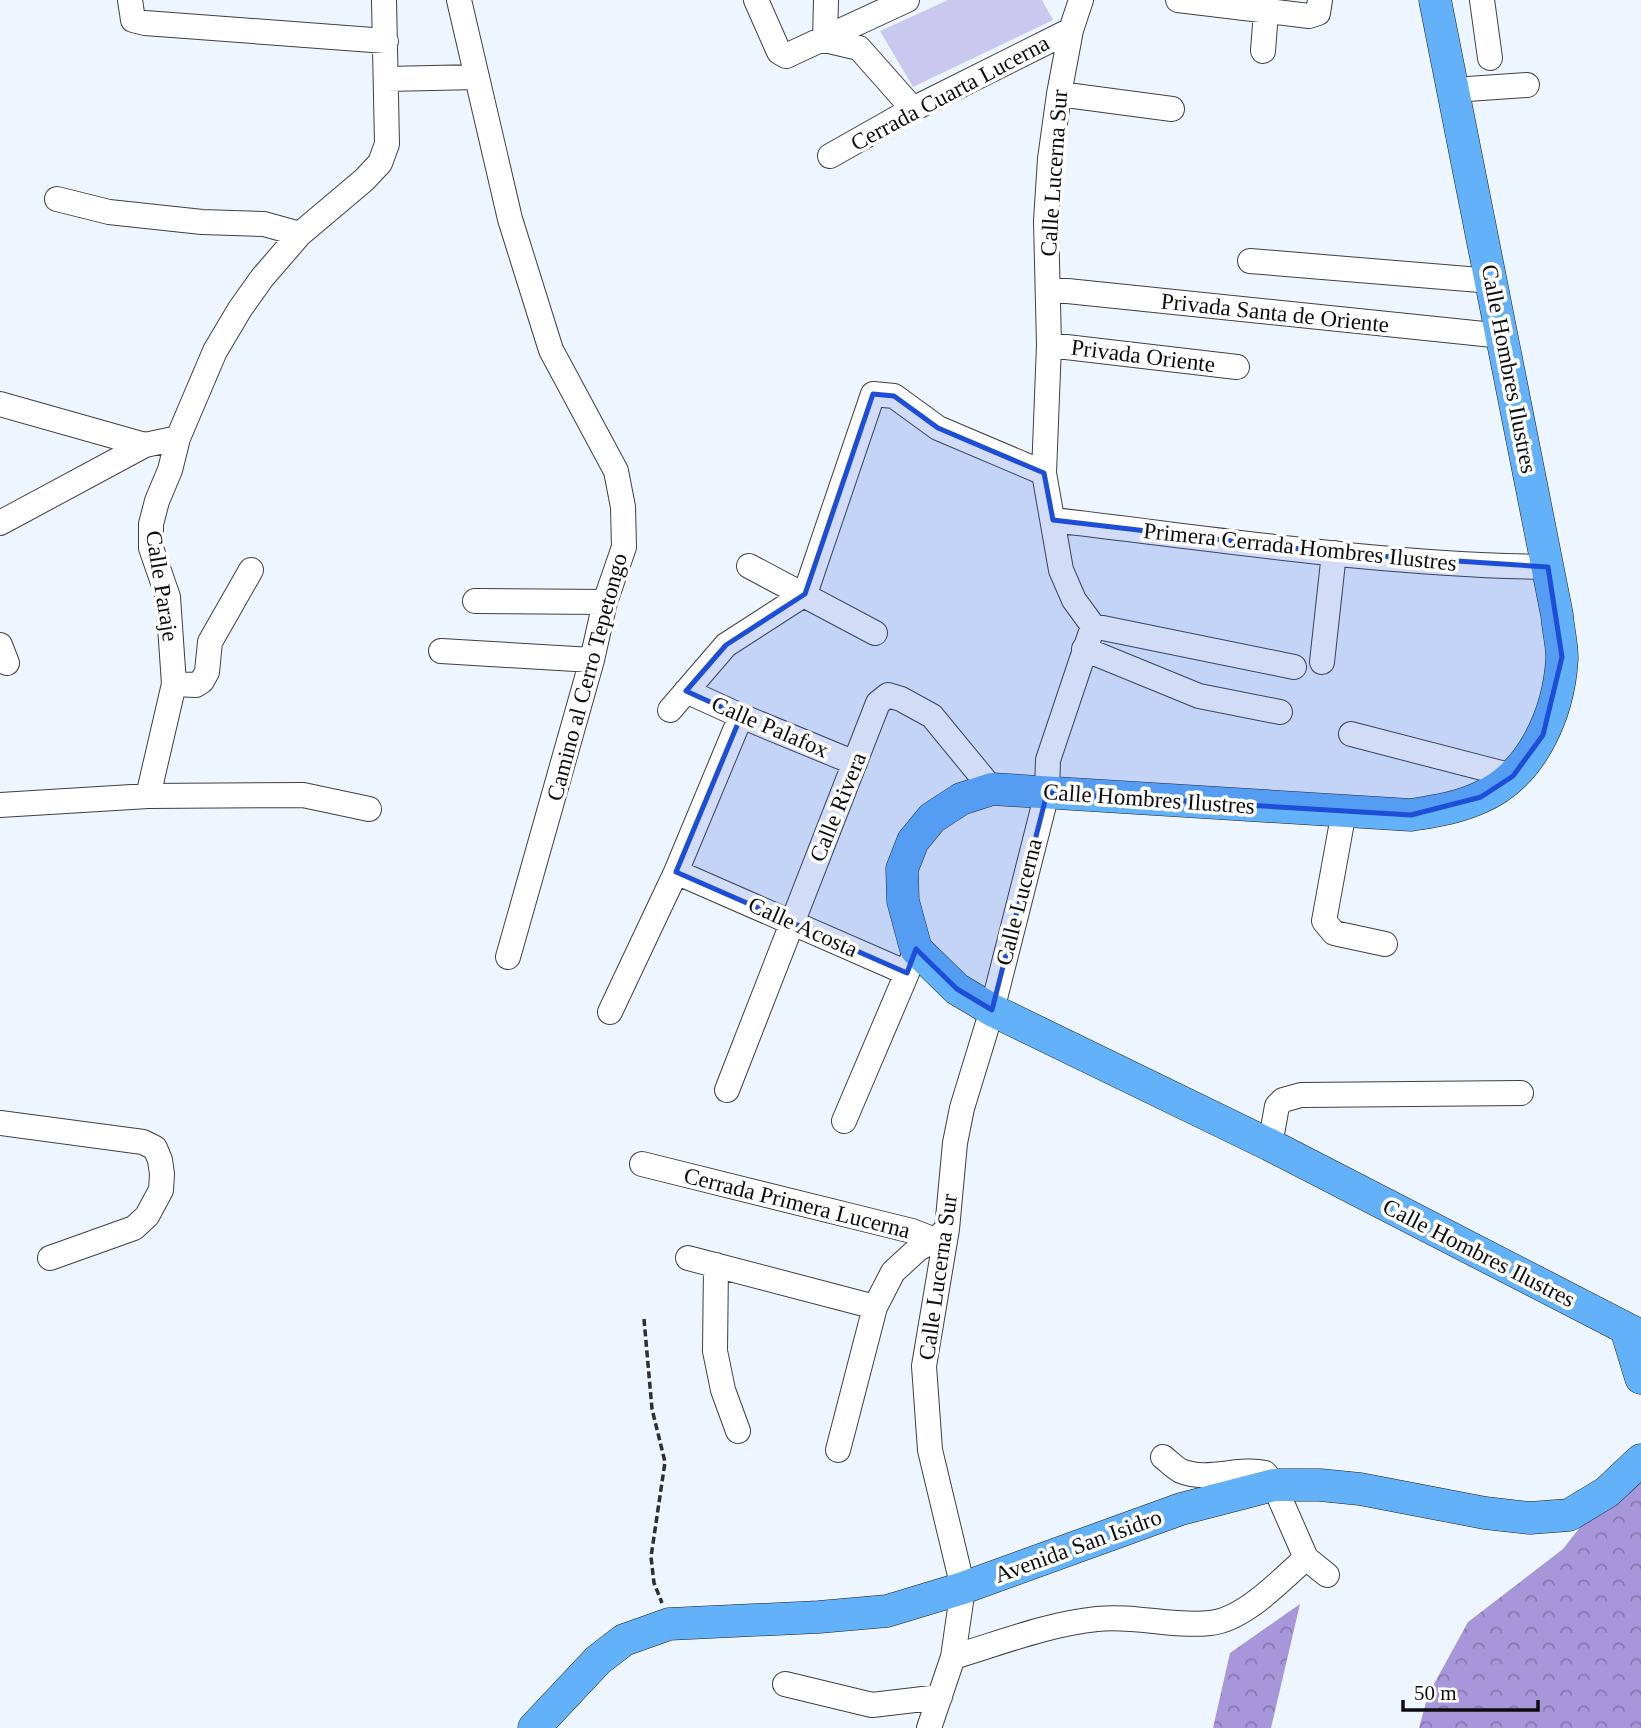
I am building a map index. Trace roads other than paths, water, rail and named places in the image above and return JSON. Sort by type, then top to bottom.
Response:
[{"type":"main road","name":"Calle Hombres Ilustres","points":[[1435,0],[1548,567],[1562,656],[1556,696],[1543,735],[1513,776],[1481,797],[1448,809],[1411,815],[992,789],[961,799],[932,818],[913,841],[902,869],[903,901],[912,961],[992,1010],[1270,1144],[1634,1332],[1641,1378]]},
{"type":"main road","name":"Avenida San Isidro","points":[[534,1728],[598,1660],[624,1640],[669,1623],[819,1617],[887,1611],[963,1588],[1181,1509],[1274,1485],[1320,1485],[1360,1489],[1485,1513],[1530,1518],[1569,1515],[1607,1492],[1641,1460]]},
{"type":"street","name":"Calle Paraje","points":[[148,796],[174,684],[168,597],[151,548],[150,524],[170,470],[178,438],[215,351],[240,309],[262,278],[300,234],[380,163],[387,144],[384,0]]},
{"type":"street","name":"Camino al Cerro Tepetongo","points":[[459,0],[510,219],[551,350],[616,471],[623,507],[624,547],[605,602],[592,660],[508,957]]},
{"type":"street","points":[[756,0],[779,52],[786,56],[907,0]]},
{"type":"street","points":[[825,40],[826,0]]},
{"type":"street","name":"Calle Lucerna Sur","points":[[1081,0],[1071,30],[1059,93],[1045,221],[1049,345],[1044,473],[1061,570],[1074,600],[1093,626]]},
{"type":"street","points":[[1178,0],[1309,16],[1318,13],[1320,0]]},
{"type":"street","points":[[1482,0],[1490,58]]},
{"type":"street","points":[[131,10],[386,41]]},
{"type":"street","points":[[1263,51],[1266,11]]},
{"type":"street","name":"Cerrada Cuarta Lucerna","points":[[830,156],[913,109],[1071,30]]},
{"type":"street","points":[[825,40],[859,48],[913,109]]},
{"type":"street","points":[[387,79],[477,77]]},
{"type":"street","points":[[1453,90],[1527,85]]},
{"type":"street","points":[[1059,93],[1172,109]]},
{"type":"street","points":[[57,199],[109,212],[202,222],[264,224],[300,234]]},
{"type":"street","points":[[1250,261],[1492,281]]},
{"type":"street","name":"Privada Santa de Oriente","points":[[1048,289],[1503,336]]},
{"type":"street","name":"Privada Oriente","points":[[1049,345],[1237,367]]},
{"type":"street","points":[[670,710],[726,645],[805,594],[873,394],[894,396],[938,428],[1044,473]]},
{"type":"street","points":[[0,404],[145,445]]},
{"type":"street","points":[[0,523],[145,445],[178,438]]},
{"type":"street","name":"Primera Cerrada Hombres Ilustres","points":[[1053,520],[1334,553],[1475,566],[1548,567]]},
{"type":"street","points":[[1322,662],[1334,553]]},
{"type":"street","points":[[749,566],[875,633]]},
{"type":"street","points":[[174,684],[196,685],[202,681],[207,672],[210,642],[251,569]]},
{"type":"street","points":[[475,601],[605,602]]},
{"type":"street","points":[[1047,793],[1048,760],[1093,626],[1294,667]]},
{"type":"street","points":[[1084,649],[1199,695],[1280,712]]},
{"type":"street","points":[[441,650],[592,660]]},
{"type":"street","name":"Calle Palafox","points":[[686,691],[855,763]]},
{"type":"street","name":"Calle Rivera","points":[[727,1090],[878,703],[888,695],[932,716],[992,789]]},
{"type":"street","points":[[610,1012],[676,872],[741,716]]},
{"type":"street","points":[[1351,734],[1513,776]]},
{"type":"street","name":"Calle Lucerna","points":[[992,1010],[1047,793]]},
{"type":"street","points":[[0,805],[148,796],[303,795],[369,809]]},
{"type":"street","points":[[1344,811],[1324,921],[1334,933],[1385,944]]},
{"type":"street","name":"Calle Acosta","points":[[676,872],[792,922],[912,961]]},
{"type":"street","points":[[844,1121],[912,961]]},
{"type":"street","name":"Calle Lucerna Sur","points":[[963,1588],[930,1450],[924,1366],[955,1143],[962,1108],[992,1010]]},
{"type":"street","points":[[1270,1144],[1277,1106],[1283,1100],[1301,1095],[1521,1093]]},
{"type":"street","points":[[0,1123],[143,1142],[155,1148],[160,1160],[161,1189],[147,1216],[134,1228],[51,1258]]},
{"type":"street","name":"Cerrada Primera Lucerna","points":[[642,1164],[912,1231],[941,1234]]},
{"type":"street","points":[[838,1450],[875,1307],[893,1272],[918,1249],[941,1234]]},
{"type":"street","points":[[688,1258],[875,1307]]},
{"type":"street","points":[[716,1265],[715,1351],[723,1391],[738,1431]]},
{"type":"street","points":[[1163,1457],[1181,1471],[1205,1475],[1253,1470],[1265,1473],[1274,1485],[1306,1558],[1327,1575]]},
{"type":"street","points":[[953,1657],[1062,1623],[1101,1618],[1212,1623],[1241,1612],[1265,1595],[1306,1558]]},
{"type":"street","points":[[929,1728],[953,1657],[963,1588]]},
{"type":"street","points":[[785,1684],[872,1704],[940,1697]]}]
